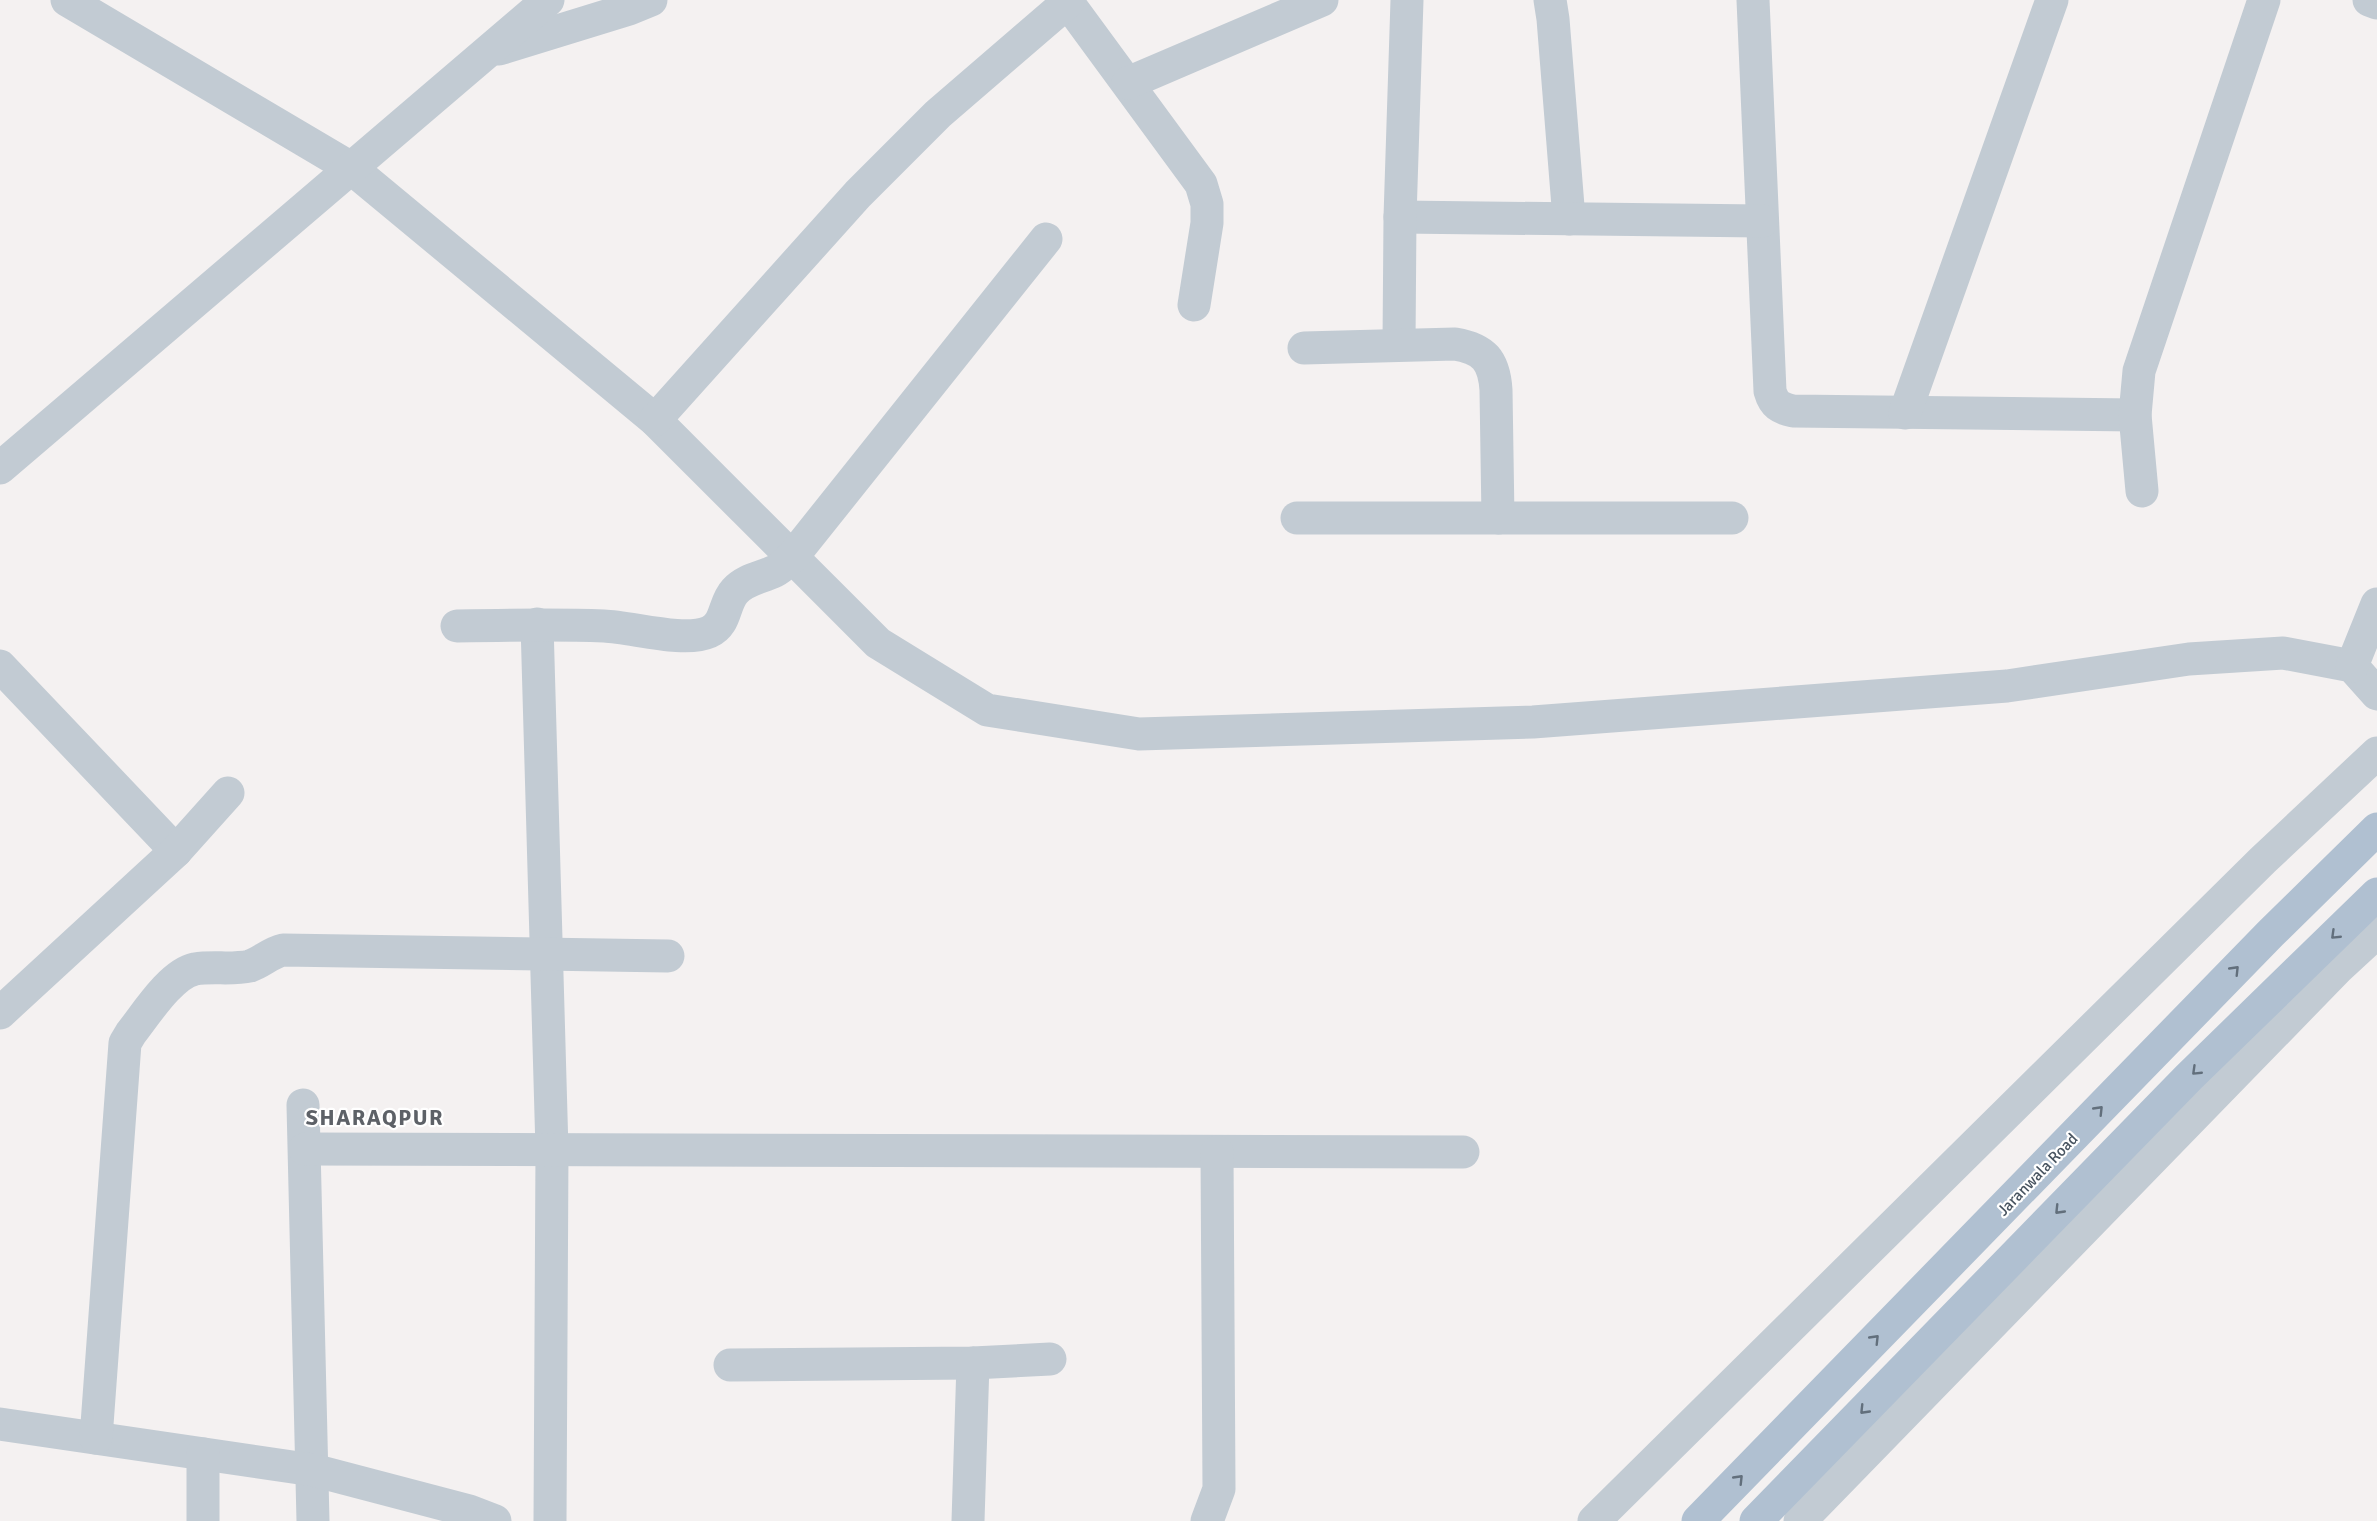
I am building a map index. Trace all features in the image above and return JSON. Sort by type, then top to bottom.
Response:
[{"type":"main road","name":"Jaranwala Road","points":[[1698,1521],[2246,959],[2377,829]]},
{"type":"main road","points":[[1756,1521],[2189,1077],[2377,894]]},
{"type":"street","points":[[67,0],[351,168],[656,420],[878,644],[987,710],[1139,734],[1533,722],[2007,686],[2189,659],[2283,653],[2352,666],[2377,694]]},
{"type":"street","points":[[0,468],[548,0]]},
{"type":"street","points":[[487,52],[629,9],[651,0]]},
{"type":"street","points":[[1128,83],[1322,0]]},
{"type":"street","points":[[1399,344],[1400,217],[1407,0]]},
{"type":"street","points":[[1550,0],[1569,219]]},
{"type":"street","points":[[1753,0],[1770,391],[1773,401],[1780,408],[1793,411],[2135,415]]},
{"type":"street","points":[[1905,412],[2052,0]]},
{"type":"street","points":[[2142,491],[2135,415],[2139,371],[2264,0]]},
{"type":"street","points":[[2368,0],[2377,3]]},
{"type":"street","points":[[656,420],[858,194],[938,114],[1067,1],[1201,184],[1208,204],[1208,223],[1194,305]]},
{"type":"street","points":[[1400,217],[1762,220]]},
{"type":"street","points":[[457,626],[537,624],[615,626],[654,633],[693,635],[707,633],[717,627],[724,618],[731,596],[740,586],[776,571],[793,556],[1046,239]]},
{"type":"street","points":[[1304,348],[1455,344],[1473,347],[1487,357],[1495,374],[1497,390],[1498,518]]},
{"type":"street","points":[[1297,518],[1732,518]]},
{"type":"street","points":[[2352,666],[2377,604]]},
{"type":"street","points":[[537,624],[552,1150],[550,1521]]},
{"type":"street","points":[[0,666],[176,851]]},
{"type":"street","points":[[1594,1521],[2263,860],[2377,753]]},
{"type":"street","points":[[0,1013],[176,851],[228,793]]},
{"type":"street","points":[[1800,1521],[2330,976],[2377,932]]},
{"type":"street","points":[[96,1438],[125,1043],[130,1033],[176,978],[186,971],[197,969],[241,968],[253,965],[271,952],[283,950],[668,956]]},
{"type":"street","points":[[303,1105],[313,1521]]},
{"type":"street","points":[[305,1149],[1462,1152]]},
{"type":"street","points":[[1207,1521],[1219,1489],[1217,1152]]},
{"type":"street","points":[[730,1365],[973,1363],[1050,1359]]},
{"type":"street","points":[[968,1521],[973,1363]]},
{"type":"street","points":[[0,1424],[313,1470],[469,1511],[495,1521]]},
{"type":"street","points":[[203,1454],[203,1521]]},
{"type":"district","name":"SHARAQPUR","points":[[375,1117]]}]
